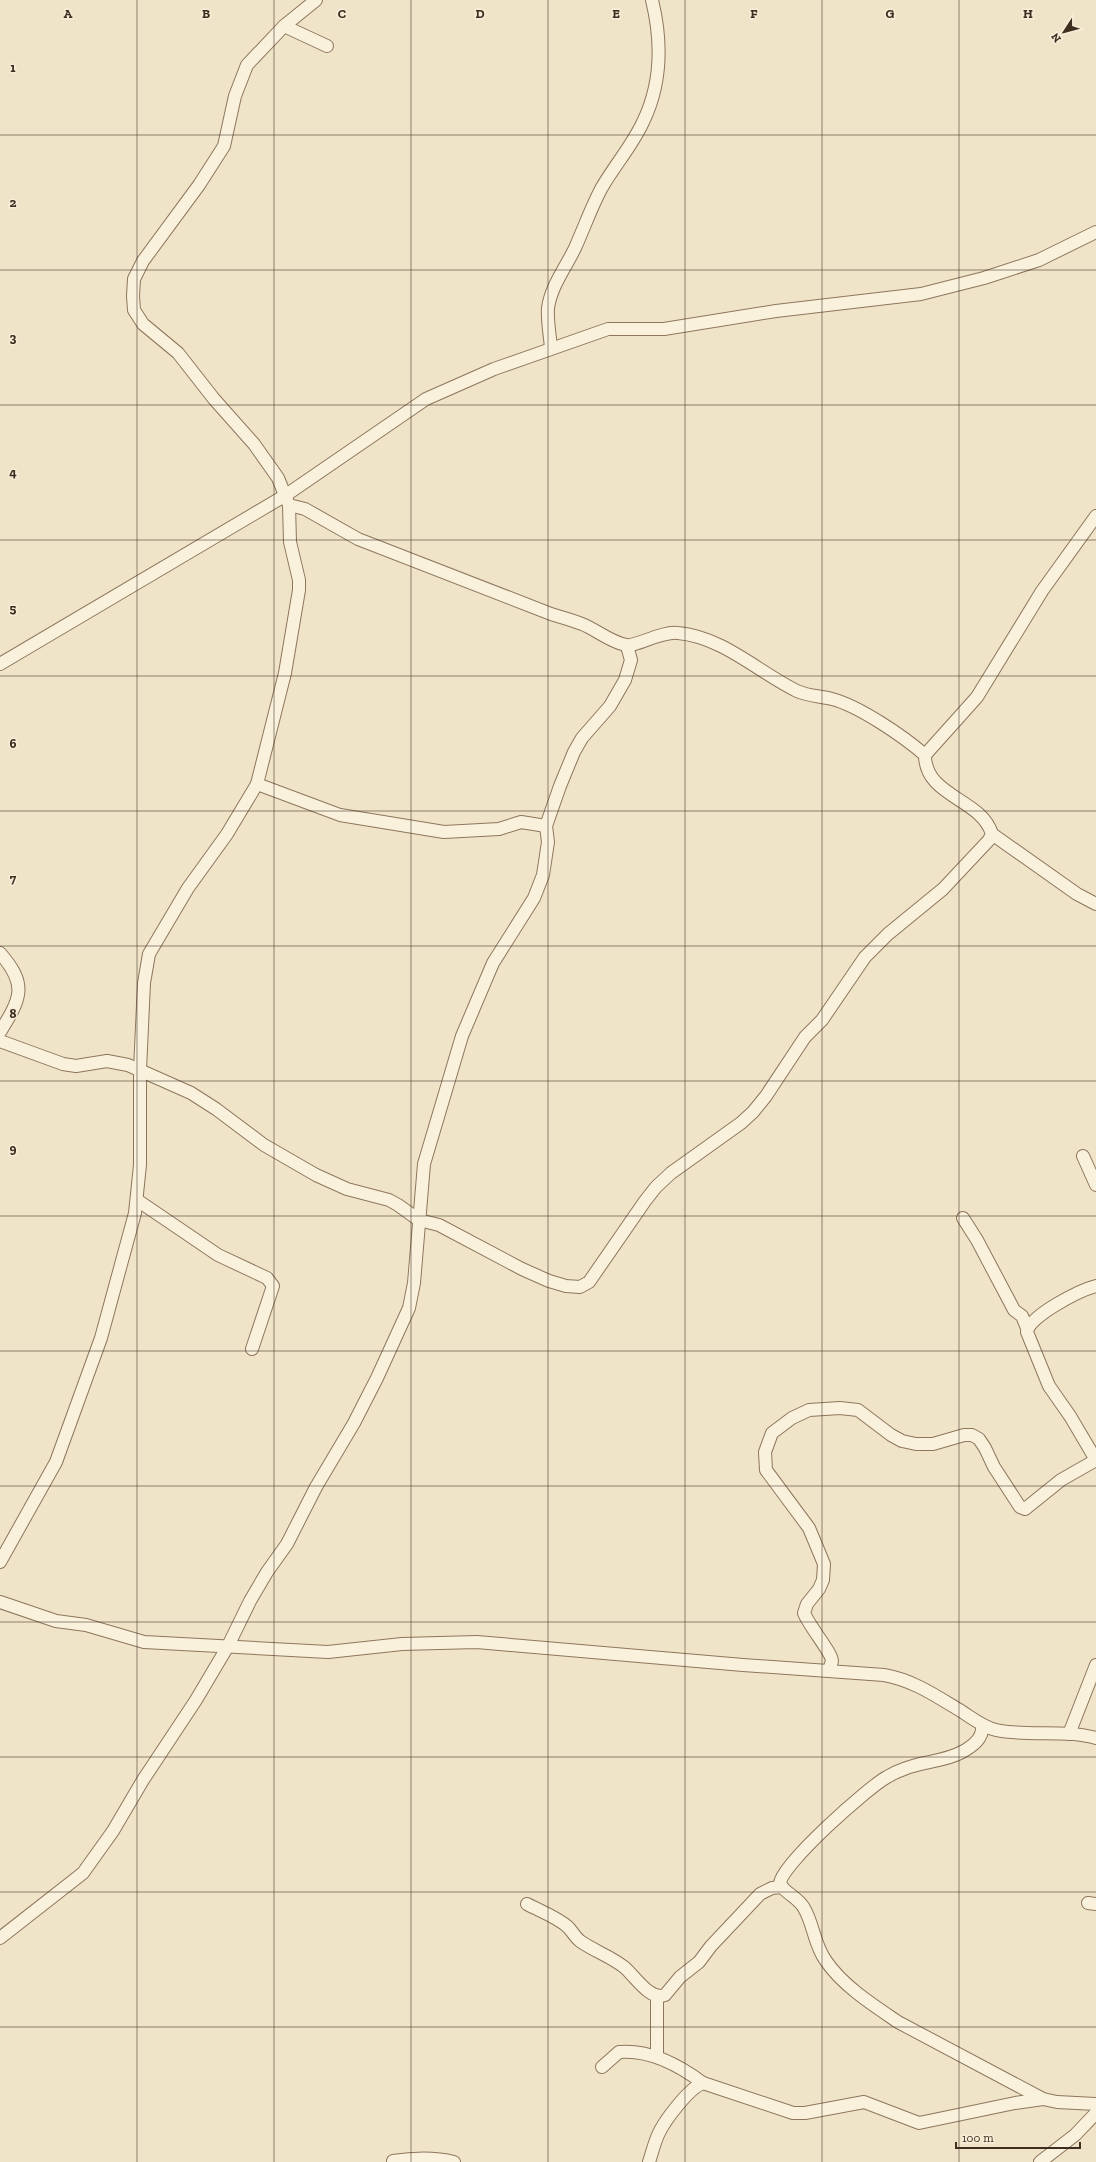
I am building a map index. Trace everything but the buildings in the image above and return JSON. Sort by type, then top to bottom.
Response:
[{"type":"street","points":[[0,1562],[56,1462],[100,1338],[135,1213],[140,1165],[140,1070],[144,983],[149,954],[188,888],[227,834],[258,784],[285,673],[299,590],[297,572],[290,542],[288,500],[267,461],[214,399],[178,353],[144,324],[134,310],[134,279],[143,261],[199,185],[224,146],[231,112],[243,72],[259,50],[284,26],[316,0]]},
{"type":"street","points":[[552,348],[548,309],[551,295],[574,251],[601,190],[643,122],[653,93],[659,44],[658,24],[652,0]]},
{"type":"street","points":[[284,26],[327,46]]},
{"type":"street","points":[[0,664],[288,500],[426,399],[494,369],[608,329],[664,329],[783,310],[921,294],[984,278],[1039,260],[1096,232]]},
{"type":"street","points":[[288,500],[358,539],[551,614],[583,624],[627,646],[665,633],[678,633],[704,640],[732,652],[778,681],[799,692],[832,699],[852,707],[913,745],[927,752]]},
{"type":"street","points":[[1096,516],[1042,591],[977,697],[927,752],[925,765],[928,774],[936,784],[985,821],[992,834],[1077,894],[1096,904]]},
{"type":"street","points":[[0,1938],[83,1873],[113,1831],[143,1780],[180,1726],[228,1646],[250,1601],[267,1572],[287,1544],[316,1486],[354,1423],[409,1308],[414,1283],[424,1164],[462,1036],[493,963],[534,898],[543,875],[548,842],[546,826],[574,752],[582,738],[610,706],[625,680],[631,660],[627,646]]},
{"type":"street","points":[[258,784],[340,814],[444,832],[499,829],[521,822],[546,826]]},
{"type":"street","points":[[0,1041],[63,1064],[76,1066],[107,1060],[128,1065],[140,1070],[191,1093],[216,1109],[264,1145],[316,1175],[347,1189],[389,1200],[419,1220],[439,1225],[522,1269],[549,1281],[566,1286],[580,1287],[589,1282],[644,1201],[656,1187],[671,1173],[741,1123],[753,1112],[766,1096],[805,1037],[822,1020],[865,957],[888,934],[959,875],[984,846],[992,834]]},
{"type":"street","points":[[0,953],[17,976],[20,985],[14,1007],[0,1032]]},
{"type":"street","points":[[1083,1156],[1096,1185]]},
{"type":"street","points":[[137,1200],[218,1255],[267,1278],[273,1286],[252,1349]]},
{"type":"street","points":[[829,1670],[832,1660],[830,1654],[812,1630],[804,1613],[807,1604],[819,1589],[823,1580],[824,1564],[809,1528],[766,1470],[765,1452],[772,1433],[809,1410],[840,1408],[858,1410],[902,1441],[932,1444],[964,1435],[972,1435],[979,1439],[985,1448],[994,1467],[1020,1507],[1025,1508],[1061,1480],[1096,1460],[1070,1416],[1049,1386],[1022,1316],[1014,1310],[977,1240],[963,1218]]},
{"type":"street","points":[[1027,1328],[1031,1323],[1083,1289],[1096,1286]]},
{"type":"street","points":[[0,1602],[56,1621],[86,1625],[144,1642],[228,1646],[275,1651],[328,1652],[402,1644],[477,1642],[743,1665],[829,1670],[900,1678],[923,1688],[982,1725],[995,1730],[1028,1733],[1069,1734],[1096,1738]]},
{"type":"street","points":[[1069,1734],[1096,1665]]},
{"type":"street","points":[[982,1725],[982,1736],[976,1743],[961,1752],[904,1768],[886,1777],[857,1799],[824,1830],[784,1873],[781,1879],[782,1887],[804,1907],[818,1948],[826,1962],[846,1983],[877,2008],[898,2022],[1043,2099],[1057,2102],[1096,2104]]},
{"type":"street","points":[[527,1904],[567,1926],[578,1940],[624,1968],[657,1996],[665,1995],[680,1977],[699,1962],[711,1946],[760,1894],[772,1888],[782,1887]]},
{"type":"street","points":[[657,1996],[657,2057]]},
{"type":"street","points":[[602,2068],[619,2052],[632,2051],[657,2057],[689,2073],[703,2083],[793,2113],[805,2113],[864,2102],[919,2123],[1015,2103],[1043,2099]]},
{"type":"street","points":[[649,2162],[662,2128],[690,2092],[697,2085],[703,2083]]},
{"type":"street","points":[[1040,2162],[1075,2135],[1096,2113]]},
{"type":"street","points":[[393,2161],[411,2158],[454,2162]]}]
